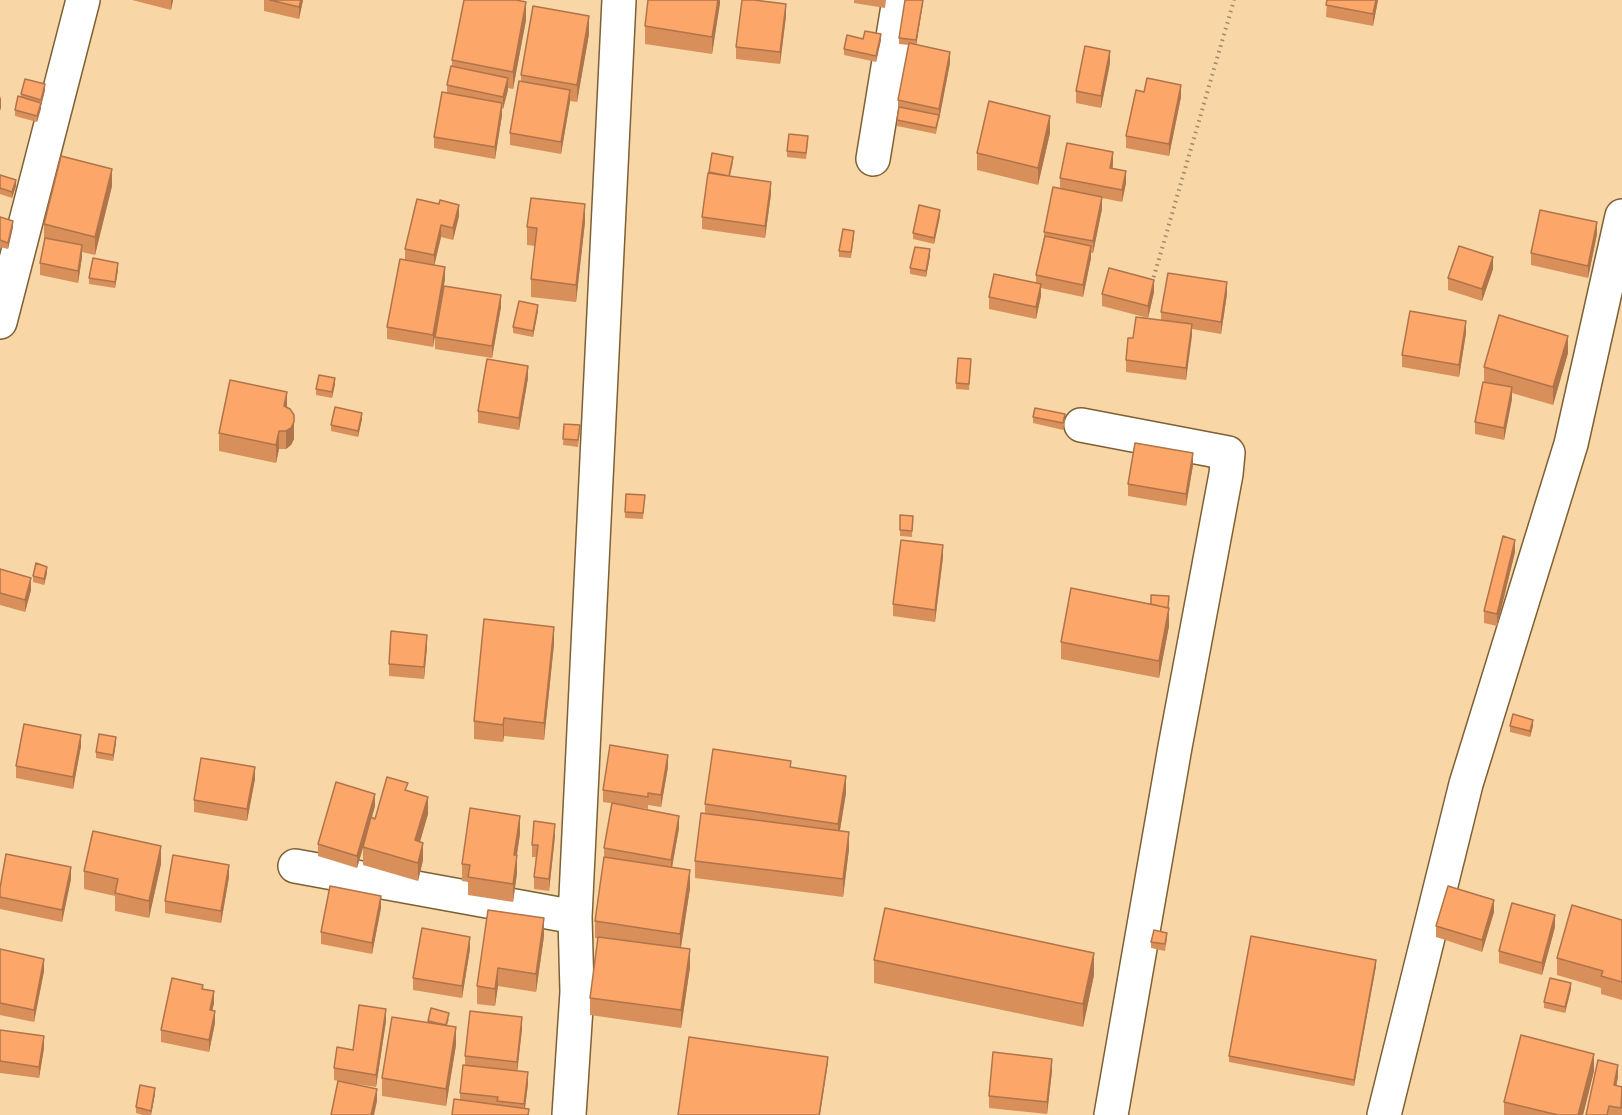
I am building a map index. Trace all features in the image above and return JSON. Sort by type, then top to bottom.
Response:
[{"type":"street","points":[[0,322],[83,0]]},
{"type":"street","points":[[569,1115],[577,992],[575,917],[619,0]]},
{"type":"street","points":[[873,159],[899,0]]},
{"type":"street","points":[[1384,1115],[1466,784],[1571,444],[1622,216]]},
{"type":"street","points":[[1081,426],[1228,453],[1110,1115]]},
{"type":"street","points":[[295,866],[575,917]]},
{"type":"path","points":[[1152,283],[1234,0]]},
{"type":"building","points":[[270,0],[301,0],[299,7]]},
{"type":"building","points":[[464,0],[526,2],[513,72],[452,60]]},
{"type":"building","points":[[648,0],[718,0],[712,37],[645,26]]},
{"type":"building","points":[[742,0],[786,4],[780,52],[736,47]]},
{"type":"building","points":[[905,0],[923,0],[916,40],[899,38]]},
{"type":"building","points":[[1327,0],[1376,0],[1373,14],[1326,5]]},
{"type":"building","points":[[533,6],[589,16],[577,85],[521,75]]},
{"type":"building","points":[[865,31],[881,34],[876,56],[844,49],[847,35],[863,39]]},
{"type":"building","points":[[909,43],[950,52],[939,109],[898,100]]},
{"type":"building","points":[[1085,46],[1110,51],[1101,96],[1076,91]]},
{"type":"building","points":[[451,66],[508,78],[503,97],[447,85]]},
{"type":"building","points":[[1147,78],[1181,85],[1169,144],[1126,136],[1136,90],[1144,92]]},
{"type":"building","points":[[25,79],[45,84],[41,100],[21,94]]},
{"type":"building","points":[[519,81],[570,90],[561,142],[510,133]]},
{"type":"building","points":[[442,92],[502,103],[495,147],[434,137]]},
{"type":"building","points":[[18,96],[41,103],[37,116],[15,110]]},
{"type":"building","points":[[989,101],[1050,116],[1038,168],[977,153]]},
{"type":"building","points":[[899,107],[939,115],[936,128],[897,120]]},
{"type":"building","points":[[789,134],[808,136],[806,153],[787,151]]},
{"type":"building","points":[[1067,143],[1113,152],[1110,168],[1126,171],[1122,190],[1060,178]]},
{"type":"building","points":[[712,153],[733,157],[729,176],[709,172]]},
{"type":"building","points":[[61,156],[112,169],[95,237],[44,224]]},
{"type":"building","points":[[708,173],[771,182],[765,226],[702,217]]},
{"type":"building","points":[[0,175],[16,180],[12,192],[0,188]]},
{"type":"building","points":[[1053,187],[1102,197],[1093,241],[1044,232]]},
{"type":"building","points":[[531,198],[585,204],[576,285],[531,279],[537,228],[527,227]]},
{"type":"building","points":[[417,199],[439,204],[440,200],[459,205],[453,228],[441,225],[434,255],[405,249]]},
{"type":"building","points":[[919,205],[940,210],[934,238],[913,233]]},
{"type":"building","points":[[1540,210],[1597,222],[1588,266],[1531,253]]},
{"type":"building","points":[[0,217],[13,221],[8,243],[0,240]]},
{"type":"building","points":[[843,229],[854,231],[851,252],[839,251]]},
{"type":"building","points":[[1045,236],[1091,246],[1083,285],[1036,275]]},
{"type":"building","points":[[45,238],[82,245],[78,271],[40,263]]},
{"type":"building","points":[[1459,246],[1493,257],[1482,289],[1448,278]]},
{"type":"building","points":[[915,247],[930,249],[926,271],[910,268]]},
{"type":"building","points":[[93,258],[118,263],[115,282],[89,278]]},
{"type":"building","points":[[400,259],[445,267],[433,335],[387,327]]},
{"type":"building","points":[[1109,268],[1154,280],[1148,306],[1102,294]]},
{"type":"building","points":[[1168,273],[1227,282],[1221,322],[1161,312]]},
{"type":"building","points":[[994,274],[1041,284],[1036,307],[989,297]]},
{"type":"building","points":[[444,286],[501,295],[492,346],[435,337]]},
{"type":"building","points":[[519,301],[538,305],[533,331],[513,327]]},
{"type":"building","points":[[1410,311],[1466,321],[1459,365],[1402,355]]},
{"type":"building","points":[[1499,315],[1568,336],[1553,387],[1484,367]]},
{"type":"building","points":[[1136,317],[1192,324],[1186,368],[1126,360],[1128,338],[1133,338]]},
{"type":"building","points":[[958,358],[971,359],[969,384],[956,383]]},
{"type":"building","points":[[487,359],[528,366],[519,418],[478,411]]},
{"type":"building","points":[[319,375],[335,378],[332,392],[316,389]]},
{"type":"building","points":[[230,380],[287,392],[284,406],[294,415],[294,422],[286,431],[279,431],[276,445],[219,433]]},
{"type":"building","points":[[1483,382],[1512,387],[1504,428],[1475,422]]},
{"type":"building","points":[[335,407],[362,413],[358,431],[331,425]]},
{"type":"building","points":[[1035,408],[1065,414],[1063,423],[1033,417]]},
{"type":"building","points":[[564,424],[580,425],[578,440],[563,439]]},
{"type":"building","points":[[1135,443],[1193,453],[1186,494],[1128,484]]},
{"type":"building","points":[[626,494],[645,495],[643,513],[625,512]]},
{"type":"building","points":[[900,515],[913,516],[912,531],[900,530]]},
{"type":"building","points":[[1503,536],[1515,540],[1497,614],[1484,611]]},
{"type":"building","points":[[901,540],[943,545],[935,610],[893,604]]},
{"type":"building","points":[[36,563],[47,567],[44,579],[33,576]]},
{"type":"building","points":[[0,569],[31,578],[25,600],[0,593]]},
{"type":"building","points":[[1071,588],[1169,608],[1159,661],[1061,642]]},
{"type":"building","points":[[1151,595],[1169,596],[1168,608],[1151,604]]},
{"type":"building","points":[[484,619],[554,627],[544,723],[504,718],[503,725],[474,721]]},
{"type":"building","points":[[391,631],[427,635],[424,667],[389,664]]},
{"type":"building","points":[[1513,714],[1533,720],[1530,731],[1510,726]]},
{"type":"building","points":[[24,724],[81,735],[73,777],[16,766]]},
{"type":"building","points":[[99,734],[116,737],[113,755],[96,752]]},
{"type":"building","points":[[610,745],[668,755],[661,795],[648,793],[648,797],[603,790]]},
{"type":"building","points":[[713,749],[791,761],[790,767],[846,776],[838,824],[705,804]]},
{"type":"building","points":[[201,758],[255,767],[247,809],[194,800]]},
{"type":"building","points":[[387,777],[408,783],[405,790],[428,797],[415,840],[423,843],[418,863],[363,847],[371,817],[375,819]]},
{"type":"building","points":[[336,782],[375,794],[357,856],[318,844]]},
{"type":"building","points":[[612,803],[679,816],[671,860],[604,848]]},
{"type":"building","points":[[470,808],[520,816],[514,855],[517,855],[513,884],[468,877],[470,865],[462,864]]},
{"type":"building","points":[[701,813],[849,832],[843,879],[695,861]]},
{"type":"building","points":[[534,821],[555,824],[549,879],[534,877],[538,845],[532,845]]},
{"type":"building","points":[[93,831],[161,846],[149,901],[115,893],[118,879],[84,871]]},
{"type":"building","points":[[6,854],[71,867],[62,910],[0,897]]},
{"type":"building","points":[[173,855],[229,865],[221,911],[165,901]]},
{"type":"building","points":[[604,857],[690,870],[680,934],[595,921]]},
{"type":"building","points":[[330,886],[381,896],[372,943],[321,932]]},
{"type":"building","points":[[1448,886],[1494,900],[1482,940],[1436,926]]},
{"type":"building","points":[[1512,903],[1555,915],[1542,963],[1499,951]]},
{"type":"building","points":[[1572,905],[1622,920],[1622,982],[1601,976],[1603,971],[1557,958]]},
{"type":"building","points":[[885,908],[1094,953],[1083,1004],[874,960]]},
{"type":"building","points":[[488,910],[544,918],[536,974],[498,968],[495,989],[477,986]]},
{"type":"building","points":[[422,928],[470,937],[462,986],[413,978]]},
{"type":"building","points":[[1154,930],[1167,933],[1165,944],[1151,942]]},
{"type":"building","points":[[1251,936],[1376,960],[1354,1080],[1229,1056]]},
{"type":"building","points":[[598,937],[690,949],[681,1010],[590,998]]},
{"type":"building","points":[[0,949],[44,959],[34,1010],[0,1003]]},
{"type":"building","points":[[172,978],[203,985],[202,989],[214,991],[210,1010],[215,1011],[209,1040],[161,1030]]},
{"type":"building","points":[[1550,978],[1571,983],[1565,1007],[1544,1002]]},
{"type":"building","points":[[359,1005],[386,1009],[376,1075],[334,1068],[337,1047],[353,1050]]},
{"type":"building","points":[[431,1008],[449,1013],[446,1025],[428,1021]]},
{"type":"building","points":[[470,1011],[522,1017],[517,1062],[465,1056]]},
{"type":"building","points":[[392,1017],[456,1027],[446,1089],[382,1078]]},
{"type":"building","points":[[0,1030],[44,1036],[39,1067],[0,1061]]},
{"type":"building","points":[[1521,1035],[1594,1054],[1578,1115],[1558,1115],[1504,1102]]},
{"type":"building","points":[[689,1037],[828,1057],[819,1115],[678,1115]]},
{"type":"building","points":[[993,1052],[1052,1059],[1047,1102],[989,1096]]},
{"type":"building","points":[[1598,1060],[1618,1065],[1614,1085],[1622,1087],[1621,1108],[1609,1106],[1607,1115],[1586,1115]]},
{"type":"building","points":[[463,1065],[528,1072],[524,1104],[497,1101],[498,1097],[460,1093]]},
{"type":"building","points":[[338,1081],[377,1089],[371,1115],[331,1115]]},
{"type":"building","points":[[140,1085],[155,1088],[151,1111],[136,1107]]},
{"type":"building","points":[[454,1099],[529,1109],[528,1115],[452,1115]]}]
